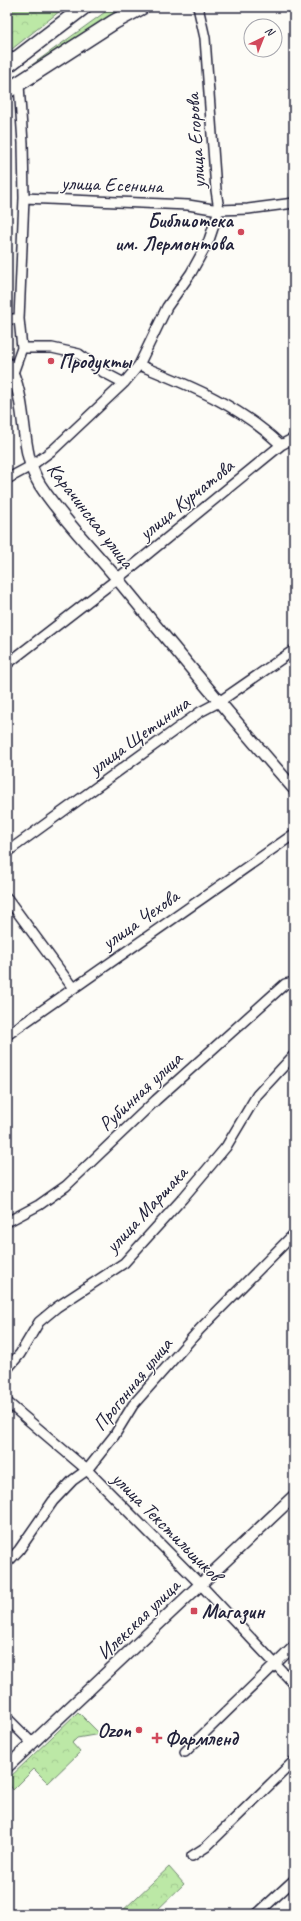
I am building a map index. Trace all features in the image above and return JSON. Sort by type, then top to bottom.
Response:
[{"type":"main road","points":[[7,66],[84,7]]},
{"type":"main road","points":[[13,88],[114,22],[142,7]]},
{"type":"street","name":"улица Егорова","points":[[7,479],[31,466],[54,449],[124,383],[139,365],[167,307],[191,273],[209,240],[219,210],[216,190],[205,38],[198,7]]},
{"type":"street","name":"Карачинская улица","points":[[13,88],[23,143],[24,198],[19,319],[22,348],[10,368],[20,399],[25,442],[31,466],[40,485],[219,702],[294,789]]},
{"type":"street","name":"улица Есенина","points":[[24,198],[188,205],[219,210],[248,209],[294,203]]},
{"type":"street","points":[[7,319],[19,319]]},
{"type":"street","points":[[22,348],[52,348],[79,354],[103,372],[124,383]]},
{"type":"street","points":[[139,365],[219,399],[265,430],[281,445]]},
{"type":"street","name":"улица Курчатова","points":[[7,664],[117,579],[281,445],[294,438]]},
{"type":"street","name":"улица Щетинина","points":[[7,852],[200,712],[219,702],[294,650]]},
{"type":"street","name":"улица Чехова","points":[[7,1035],[294,834]]},
{"type":"street","points":[[7,898],[73,988]]},
{"type":"street","name":"Рубинная улица","points":[[7,1222],[39,1205],[66,1186],[156,1100],[267,1000],[285,984],[294,982]]},
{"type":"street","name":"улица Маршака","points":[[7,1369],[20,1354],[39,1322],[63,1303],[124,1263],[183,1198],[226,1147],[257,1095],[294,1055]]},
{"type":"street","name":"Прогонная улица","points":[[7,1563],[20,1550],[53,1501],[73,1480],[87,1470],[114,1436],[133,1405],[200,1330],[294,1234]]},
{"type":"street","name":"улица Текстильщиков","points":[[7,1402],[87,1470],[200,1584],[294,1684]]},
{"type":"street","name":"Илекская улица","points":[[7,1768],[294,1496]]},
{"type":"street","points":[[185,1752],[294,1646]]},
{"type":"street","points":[[7,1718],[32,1743]]},
{"type":"street","points":[[192,1856],[206,1847],[294,1761]]},
{"type":"street","points":[[257,1914],[294,1880]]},
{"type":"green space","points":[[12,7],[65,7],[7,53],[7,15]]},
{"type":"green space","points":[[112,7],[127,7],[109,17],[40,63],[29,67]]},
{"type":"green space","points":[[78,1712],[100,1734],[77,1738],[72,1743],[80,1752],[48,1783],[34,1769],[13,1790],[7,1780]]},
{"type":"green space","points":[[169,1867],[184,1884],[153,1914],[119,1914]]},
{"type":"place","name":"Библиотека им. Лермонтова","points":[[241,232]]},
{"type":"place","name":"Продукты","points":[[51,361]]},
{"type":"place","name":"Магазин","points":[[194,1611]]},
{"type":"place","name":"Ozon","points":[[139,1730]]},
{"type":"place","name":"Фармленд","points":[[157,1738]]}]
